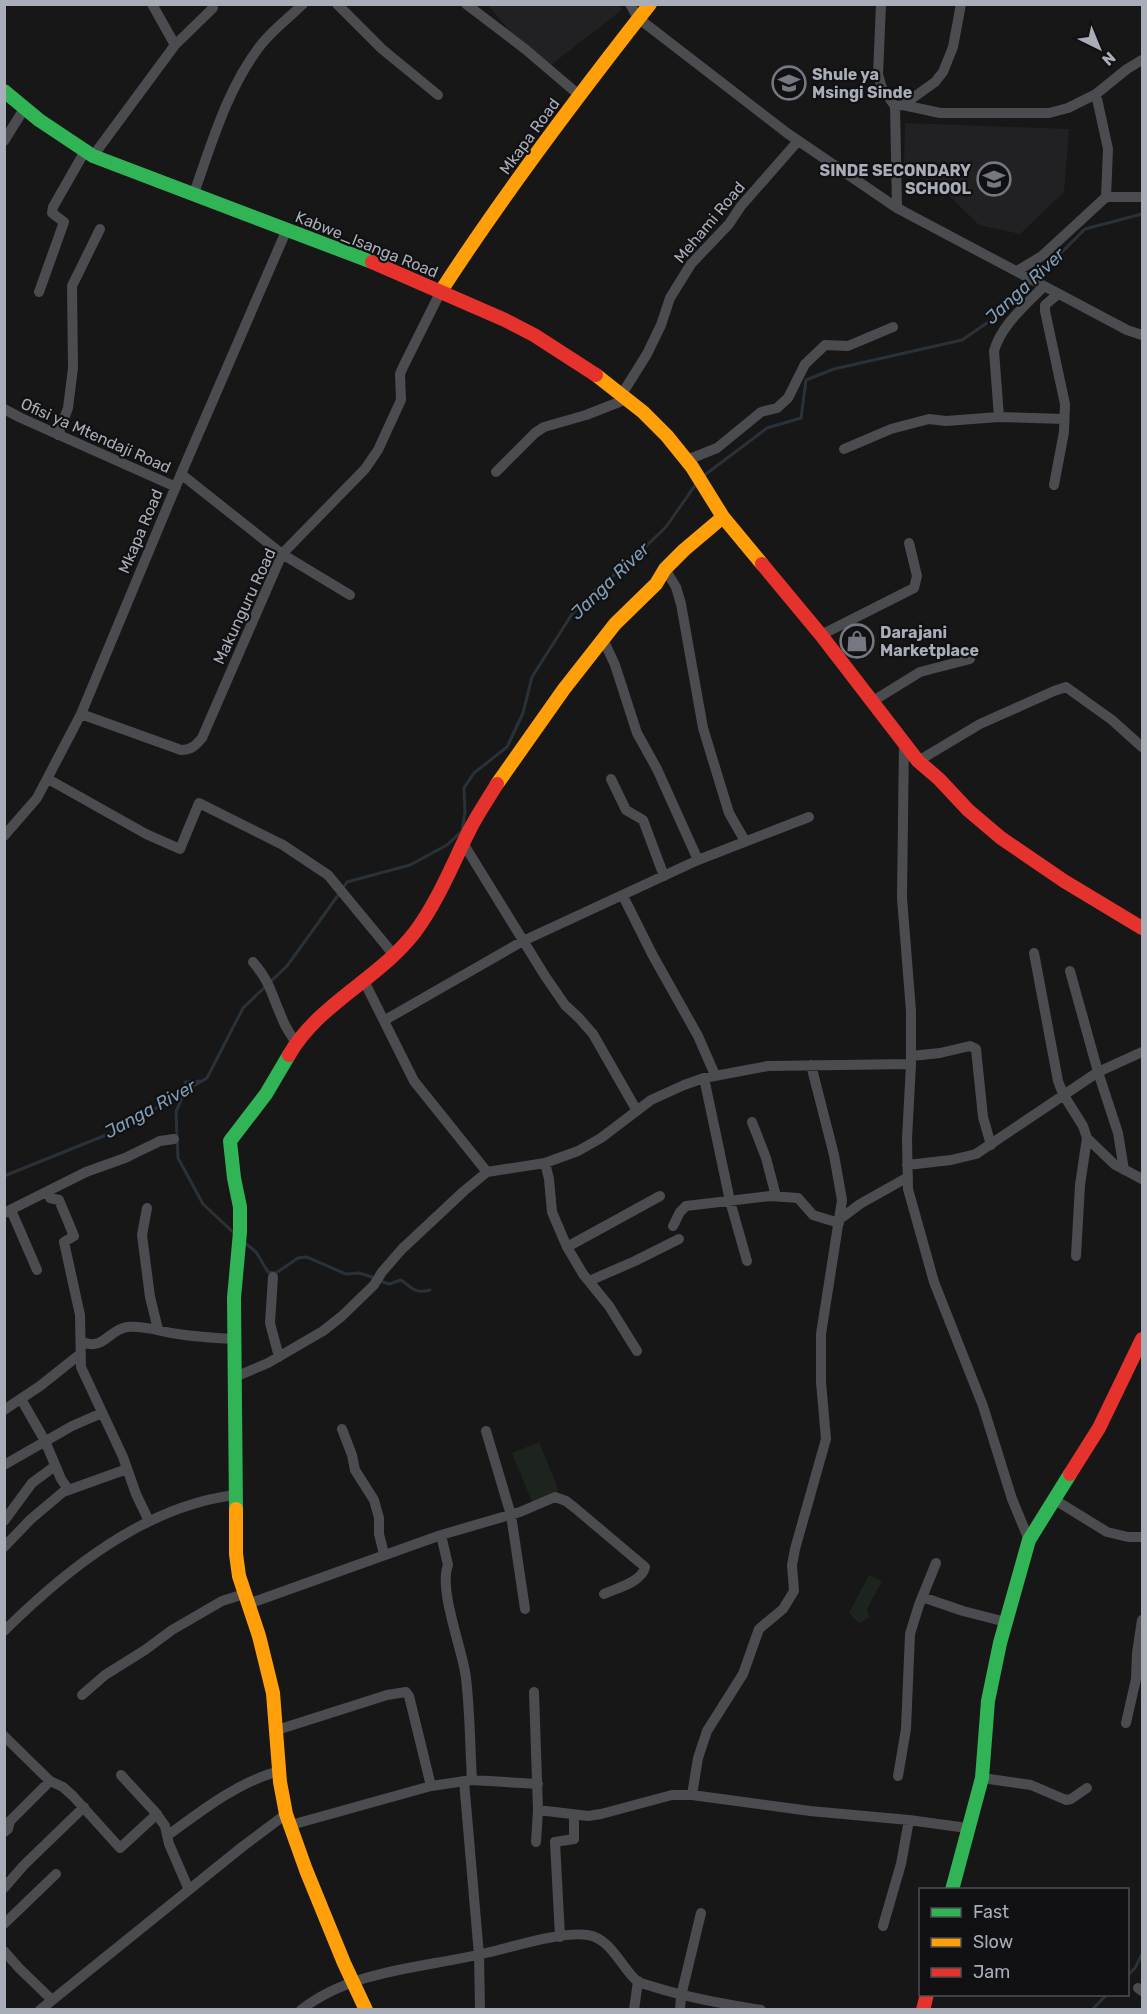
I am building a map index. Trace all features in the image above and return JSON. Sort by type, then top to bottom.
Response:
[{"type":"street","points":[[152,4],[175,45]]},
{"type":"street","points":[[194,193],[222,116],[251,59],[270,35],[303,4]]},
{"type":"street","points":[[337,4],[382,49],[438,95]]},
{"type":"street","points":[[466,4],[579,95]]},
{"type":"street","points":[[630,4],[638,18],[798,141],[897,208],[1127,330],[1142,335]]},
{"type":"street","name":"Mkapa Road","points":[[441,291],[476,237],[579,95],[650,4]]},
{"type":"street","points":[[881,4],[878,75],[882,88],[899,106],[940,113],[1049,113],[1068,108],[1096,94],[1126,69],[1143,60]]},
{"type":"street","points":[[899,106],[935,82],[943,72],[953,47],[961,4]]},
{"type":"street","points":[[39,292],[64,222],[52,213],[53,207],[89,153],[175,45],[213,8]]},
{"type":"street","name":"Kabwe_Isanga Road","points":[[4,91],[24,109],[89,153],[288,229],[441,291],[505,320],[534,335],[625,396],[668,436],[690,463],[723,517],[821,635],[918,761],[939,779],[968,810],[1001,837],[1064,881],[1143,928]]},
{"type":"street","points":[[1096,94],[1108,149],[1106,197]]},
{"type":"street","points":[[897,208],[899,106]]},
{"type":"street","points":[[4,141],[24,109]]},
{"type":"street","name":"Mehami Road","points":[[625,396],[661,325],[669,298],[691,264],[729,224],[741,206],[798,141]]},
{"type":"street","points":[[1021,272],[1106,197],[1143,197]]},
{"type":"street","points":[[58,435],[68,408],[73,368],[72,286],[100,229]]},
{"type":"street","name":"Mkapa Road","points":[[4,836],[30,808],[48,779],[81,714],[181,474],[288,229]]},
{"type":"street","points":[[999,417],[994,351],[996,344],[1012,320],[1044,286]]},
{"type":"street","name":"Makunguru Road","points":[[81,714],[181,750],[190,750],[202,738],[282,554],[372,460],[401,400],[400,375],[403,367],[441,291]]},
{"type":"street","points":[[1054,486],[1062,447],[1064,419],[1062,390],[1045,305],[1058,294]]},
{"type":"street","points":[[690,463],[717,448],[761,412],[777,408],[788,398],[805,364],[825,345],[848,346],[893,327]]},
{"type":"street","points":[[496,472],[544,427],[586,415],[625,396]]},
{"type":"street","name":"Ofisi ya Mtendaji Road","points":[[4,409],[176,487]]},
{"type":"street","points":[[844,449],[891,429],[929,419],[946,421],[999,417],[1064,419]]},
{"type":"street","points":[[181,474],[282,554],[350,595]]},
{"type":"street","points":[[366,2010],[352,1982],[306,1870],[289,1820],[279,1771],[277,1730],[268,1671],[246,1599],[236,1554],[234,1298],[240,1236],[239,1198],[235,1185],[230,1141],[266,1094],[296,1043],[317,1019],[394,955],[423,921],[452,869],[463,843],[498,782],[564,689],[603,639],[634,604],[656,584],[665,569],[696,538],[723,517]]},
{"type":"street","points":[[821,635],[914,588],[916,576],[909,543]]},
{"type":"street","points":[[665,569],[676,587],[683,610],[703,728],[727,807],[745,842]]},
{"type":"street","points":[[603,639],[615,665],[637,733],[657,769],[698,860]]},
{"type":"street","points":[[873,701],[920,672],[970,659]]},
{"type":"street","points":[[918,761],[980,724],[1066,687],[1112,720],[1143,747]]},
{"type":"street","points":[[904,741],[902,898],[911,1011],[908,1189],[934,1282],[983,1406],[1012,1499],[1029,1540]]},
{"type":"street","points":[[48,779],[146,834],[180,849],[199,803],[283,845],[328,874],[346,899],[394,955]]},
{"type":"street","points":[[611,779],[626,810],[643,820],[664,876]]},
{"type":"street","points":[[384,1020],[523,941],[698,860],[809,817]]},
{"type":"street","points":[[463,843],[559,998],[593,1034],[637,1111]]},
{"type":"street","points":[[624,896],[656,963],[698,1036],[710,1077],[729,1201],[747,1261]]},
{"type":"street","points":[[1034,954],[1054,1065],[1063,1094],[1083,1126],[1087,1138],[1106,1158],[1143,1179]]},
{"type":"street","points":[[253,962],[272,989],[283,1021],[296,1043]]},
{"type":"street","points":[[1070,971],[1098,1072],[1118,1133],[1124,1170]]},
{"type":"street","points":[[363,979],[414,1081],[487,1172]]},
{"type":"street","points":[[235,1377],[279,1357],[342,1316],[374,1285],[402,1249],[487,1172],[545,1163],[578,1151],[601,1138],[666,1092],[710,1077],[753,1067],[911,1060],[970,1046],[976,1049],[983,1117],[991,1145]]},
{"type":"street","points":[[907,1165],[963,1158],[976,1154],[1098,1072],[1143,1052]]},
{"type":"street","points":[[693,1795],[699,1758],[707,1731],[743,1674],[759,1629],[783,1609],[794,1592],[792,1565],[795,1549],[826,1439],[821,1382],[821,1334],[842,1200],[838,1171],[811,1065]]},
{"type":"street","points":[[752,1122],[763,1148],[776,1196]]},
{"type":"street","points":[[1076,1256],[1080,1185],[1087,1138]]},
{"type":"street","points":[[37,1270],[8,1212],[86,1172],[125,1158],[160,1141],[174,1139]]},
{"type":"street","points":[[545,1163],[552,1212],[567,1247],[588,1281],[609,1306],[637,1351]]},
{"type":"street","points":[[839,1221],[860,1204],[908,1177]]},
{"type":"street","points":[[48,1192],[50,1197],[59,1200],[74,1236],[64,1242],[80,1315],[81,1367],[117,1444],[149,1521]]},
{"type":"street","points":[[567,1247],[660,1196]]},
{"type":"street","points":[[673,1226],[686,1206],[776,1196],[798,1198],[813,1215],[839,1221]]},
{"type":"street","points":[[147,1208],[142,1235],[150,1297],[158,1329]]},
{"type":"street","points":[[588,1281],[679,1239]]},
{"type":"street","points":[[273,1277],[270,1323],[279,1357]]},
{"type":"street","points":[[82,1342],[95,1345],[123,1328],[145,1327],[176,1334],[234,1339]]},
{"type":"street","points":[[952,1888],[982,1778],[987,1701],[1029,1540],[1099,1428],[1143,1339]]},
{"type":"street","points":[[4,1410],[80,1355]]},
{"type":"street","points":[[21,1399],[45,1441],[68,1489]]},
{"type":"street","points":[[4,1465],[45,1441],[102,1413]]},
{"type":"street","points":[[342,1429],[355,1470],[374,1500],[384,1554]]},
{"type":"street","points":[[486,1431],[511,1515],[525,1609]]},
{"type":"street","points":[[4,1521],[32,1483],[55,1466]]},
{"type":"street","points":[[4,1547],[39,1512],[68,1489],[127,1469]]},
{"type":"street","points":[[4,1631],[38,1599],[113,1542],[149,1521],[182,1506],[235,1495]]},
{"type":"street","points":[[82,1695],[105,1675],[172,1630],[222,1601],[246,1599],[441,1535],[511,1515],[555,1497],[566,1501],[643,1565],[644,1572],[639,1578],[604,1594]]},
{"type":"street","points":[[1055,1500],[1107,1532],[1128,1537],[1143,1537]]},
{"type":"street","points":[[441,1535],[448,1565],[447,1590],[451,1617],[466,1674],[468,1780],[479,1955],[480,2010]]},
{"type":"street","points":[[898,1776],[906,1729],[908,1648],[913,1624],[936,1563]]},
{"type":"street","points":[[922,1597],[1006,1622]]},
{"type":"street","points":[[1126,1723],[1136,1679],[1143,1620]]},
{"type":"street","points":[[277,1730],[387,1695],[406,1692],[409,1696],[431,1786]]},
{"type":"street","points":[[534,1692],[538,1784],[536,1842]]},
{"type":"street","points":[[4,1736],[51,1781],[63,1787],[84,1807],[120,1848],[157,1814]]},
{"type":"street","points":[[167,1836],[249,1783],[279,1771]]},
{"type":"street","points":[[121,1775],[165,1826],[180,1873],[189,1890]]},
{"type":"street","points":[[982,1778],[1031,1785],[1066,1800],[1087,1788]]},
{"type":"street","points":[[40,2010],[189,1890],[289,1820],[431,1786],[468,1780],[538,1784]]},
{"type":"street","points":[[4,1832],[10,1821],[51,1781]]},
{"type":"street","points":[[538,1810],[574,1815],[601,1814],[672,1795],[693,1795],[967,1828]]},
{"type":"street","points":[[4,1888],[24,1865],[84,1807]]},
{"type":"street","points":[[560,1937],[555,1842],[574,1839],[574,1815]]},
{"type":"street","points":[[883,1926],[901,1864],[909,1820]]},
{"type":"street","points":[[4,1924],[56,1874]]},
{"type":"street","points":[[680,2010],[681,1996],[701,1913]]},
{"type":"street","points":[[301,2010],[332,1990],[352,1982],[431,1962],[479,1955],[560,1937],[588,1935],[610,1948],[638,1981],[681,1996],[761,2010]]},
{"type":"street","points":[[4,1951],[52,2000]]},
{"type":"street","points":[[634,2010],[638,1981]]},
{"type":"shaded area","points":[[618,4],[622,10],[543,71],[488,5]]},
{"type":"shaded area","name":"SINDE SECONDARY SCHOOL","points":[[905,123],[1069,129],[1064,192],[1020,234],[979,225],[941,188],[904,170]]},
{"type":"shaded area","points":[[539,1442],[559,1491],[532,1502],[512,1453]]},
{"type":"shaded area","points":[[869,1575],[882,1581],[867,1609],[869,1618],[859,1623],[849,1613]]},
{"type":"waterway","name":"Janga River","points":[[1036,278],[1085,229],[1142,214]]},
{"type":"waterway","name":"Janga River","points":[[702,477],[767,428],[801,418],[806,380],[834,369],[962,340],[1000,314],[1032,282]]},
{"type":"waterway","name":"Janga River","points":[[343,888],[347,882],[410,865],[447,845],[462,831],[465,812],[464,788],[474,773],[507,747],[523,713],[532,677],[572,614],[597,588],[622,569],[666,527],[696,484]]},
{"type":"waterway","name":"Janga River","points":[[4,1176],[121,1129],[207,1078],[243,1008],[287,966],[339,894]]},
{"type":"waterway","points":[[202,1081],[185,1082],[187,1085],[176,1112],[178,1158],[203,1204],[235,1234]]},
{"type":"waterway","points":[[244,1242],[256,1252],[268,1272],[276,1273],[298,1258],[307,1257],[346,1274],[359,1273],[375,1278]]},
{"type":"waterway","points":[[380,1281],[389,1284],[401,1280],[417,1291],[430,1290]]},
{"type":"waterway","points":[[1129,1974],[1142,1954]]},
{"type":"waterway","points":[[1092,2010],[1105,1996]]},
{"type":"traffic: fast","points":[[4,91],[39,120],[93,156],[372,262]]},
{"type":"traffic: fast","points":[[236,1509],[234,1298],[240,1207],[230,1141],[266,1094],[289,1055]]},
{"type":"traffic: fast","points":[[953,1888],[982,1778],[988,1701],[1000,1643],[1029,1540],[1070,1474]]},
{"type":"traffic: slow","points":[[441,291],[490,217],[542,145],[650,4]]},
{"type":"traffic: slow","points":[[596,375],[643,412],[667,436],[692,467],[723,517],[762,564]]},
{"type":"traffic: slow","points":[[497,784],[564,689],[615,624],[656,584],[665,569],[684,550],[723,517]]},
{"type":"traffic: slow","points":[[236,1509],[236,1554],[239,1576],[259,1636],[273,1693],[280,1782],[286,1814],[306,1870],[366,2010]]},
{"type":"traffic: jam","points":[[372,262],[505,320],[534,335],[596,375]]},
{"type":"traffic: jam","points":[[762,564],[821,635],[918,761],[939,779],[968,810],[1001,838],[1064,881],[1142,928]]},
{"type":"traffic: jam","points":[[289,1055],[316,1020],[384,964],[415,932],[438,896],[472,825],[497,784]]},
{"type":"traffic: jam","points":[[1070,1474],[1099,1428],[1142,1339]]},
{"type":"traffic: jam","points":[[923,2010],[926,1996]]},
{"type":"place","name":"Shule ya Msingi Sinde","points":[[789,83]]},
{"type":"place","name":"SINDE SECONDARY SCHOOL","points":[[994,179]]},
{"type":"place","name":"Darajani Marketplace","points":[[857,641]]}]
